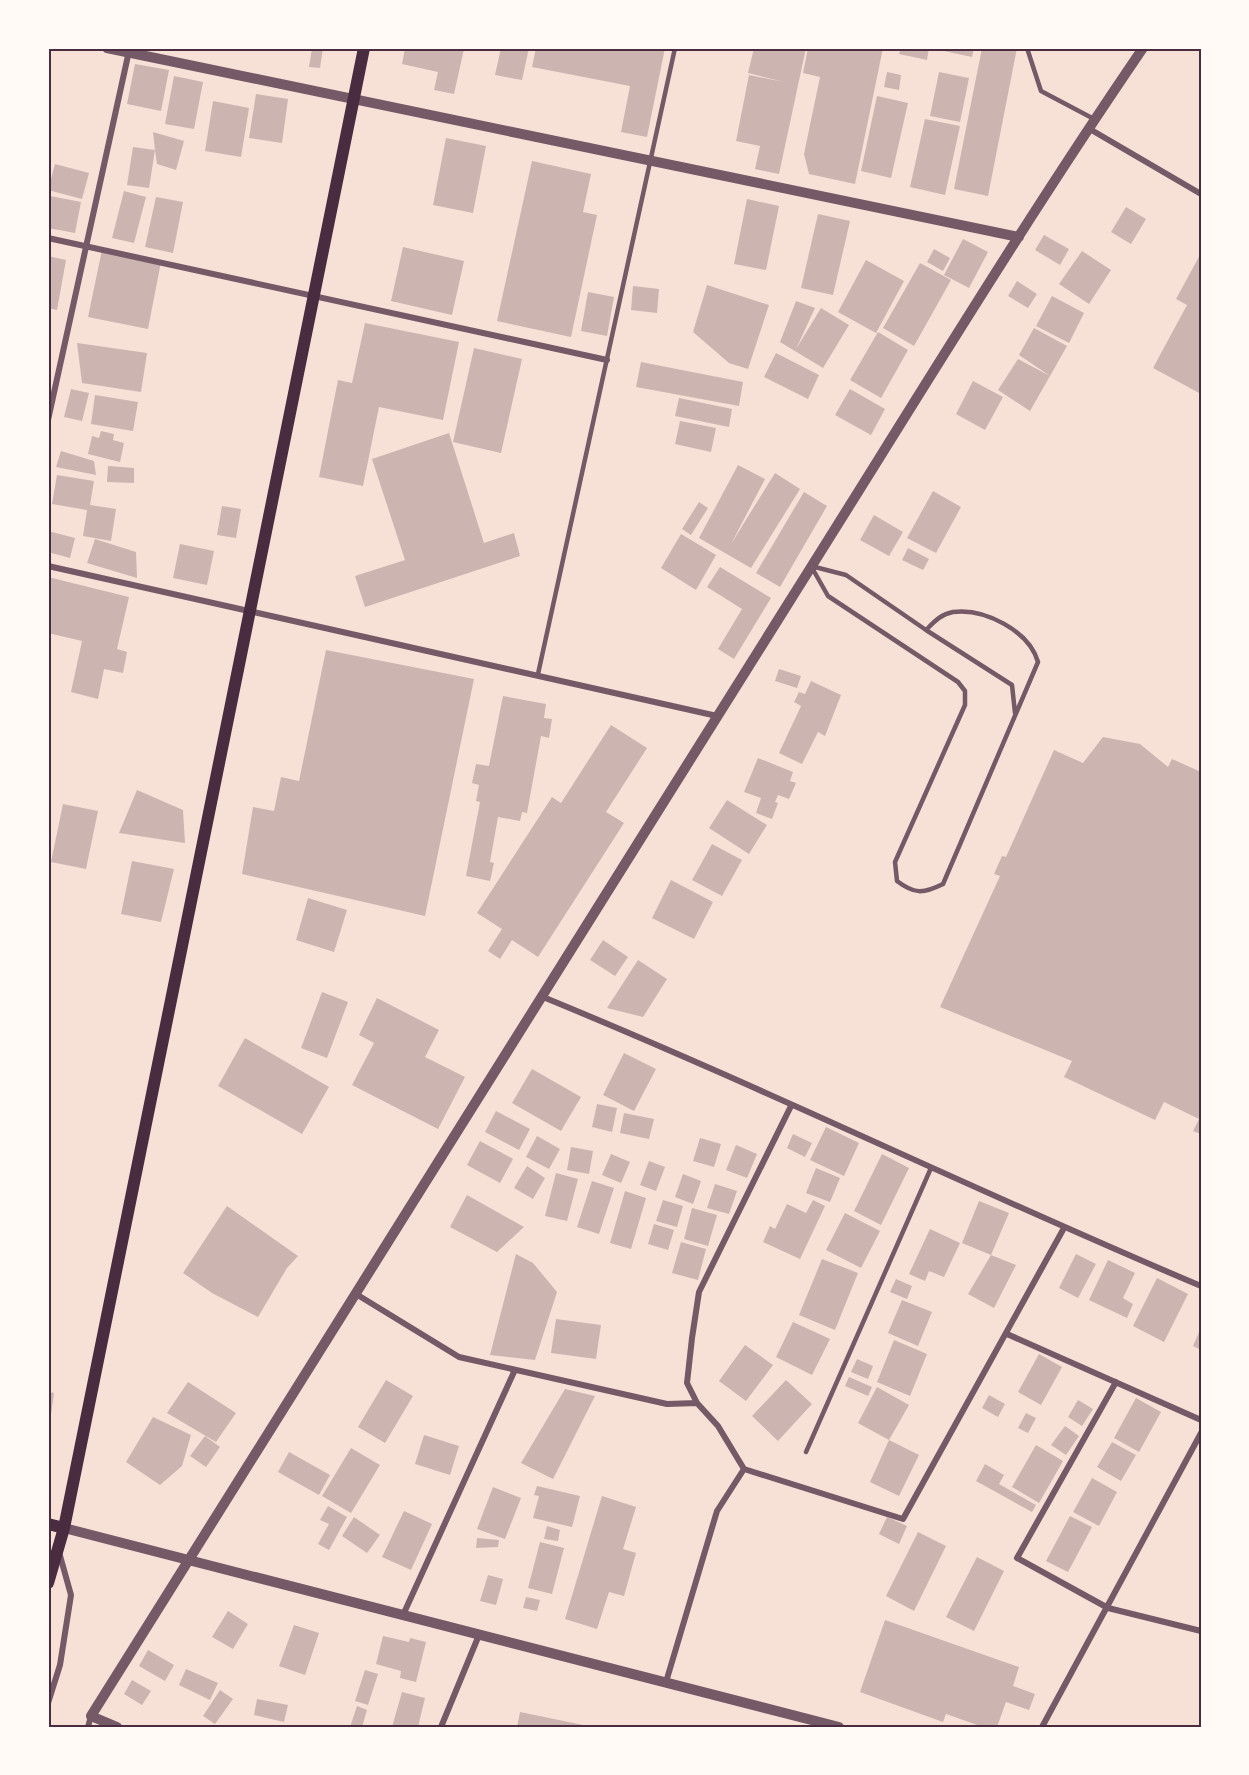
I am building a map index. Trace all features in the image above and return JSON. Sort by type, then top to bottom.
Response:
[{"type":"main road","points":[[48,1583],[64,1528],[364,48]]},
{"type":"main road","points":[[48,1524],[64,1528]]},
{"type":"street","points":[[107,48],[129,50],[1019,237]]},
{"type":"street","points":[[117,1727],[89,1721],[811,566],[1091,124],[1143,48]]},
{"type":"street","points":[[48,420],[129,50]]},
{"type":"street","points":[[1091,124],[1201,194]]},
{"type":"street","points":[[48,238],[607,360]]},
{"type":"street","points":[[48,566],[538,674],[717,716]]},
{"type":"street","points":[[543,997],[683,1054],[791,1106],[834,1123],[1064,1228],[1201,1286]]},
{"type":"street","points":[[791,1106],[699,1292],[687,1383],[697,1403],[718,1426],[744,1469],[903,1519],[1064,1228]]},
{"type":"street","points":[[356,1294],[459,1357],[514,1372],[667,1404],[697,1403]]},
{"type":"street","points":[[1007,1334],[1201,1420]]},
{"type":"street","points":[[403,1615],[514,1372]]},
{"type":"street","points":[[1116,1382],[1017,1558],[1108,1608],[1201,1631]]},
{"type":"street","points":[[1042,1727],[1201,1433]]},
{"type":"street","points":[[666,1682],[717,1511],[744,1469]]},
{"type":"street","points":[[64,1528],[189,1562],[839,1727]]},
{"type":"street","points":[[48,1560],[58,1550],[71,1595],[60,1665],[48,1703]]},
{"type":"street","points":[[441,1727],[479,1635]]},
{"type":"lane","points":[[538,674],[675,48]]},
{"type":"lane","points":[[1027,48],[1041,91],[1091,124]]},
{"type":"lane","points":[[811,566],[846,576],[1012,685],[1015,714]]},
{"type":"lane","points":[[811,566],[828,596],[958,682],[965,691],[965,705],[895,862],[897,881],[912,892],[927,892],[943,884],[1038,662],[1029,642],[1020,633],[984,616],[954,612],[940,617],[926,630]]},
{"type":"lane","points":[[806,1452],[931,1168]]},
{"type":"building","points":[[312,48],[323,48],[320,68],[309,67]]},
{"type":"building","points":[[405,48],[464,49],[454,94],[434,90],[438,72],[402,64]]},
{"type":"building","points":[[501,48],[529,48],[522,80],[495,75]]},
{"type":"building","points":[[536,48],[665,48],[647,137],[621,132],[630,86],[532,67]]},
{"type":"building","points":[[754,48],[806,48],[779,174],[755,169],[760,146],[736,141],[749,75],[784,82],[748,73]]},
{"type":"building","points":[[808,48],[883,48],[855,184],[809,174],[804,154],[820,77],[803,73]]},
{"type":"building","points":[[901,48],[929,48],[927,60],[899,54]]},
{"type":"building","points":[[944,48],[974,48],[972,57],[944,51]]},
{"type":"building","points":[[982,48],[1017,48],[988,196],[954,189]]},
{"type":"building","points":[[135,64],[169,70],[161,111],[127,104]]},
{"type":"building","points":[[887,72],[901,75],[899,90],[884,87]]},
{"type":"building","points":[[939,72],[969,78],[960,122],[930,116]]},
{"type":"building","points":[[174,76],[203,82],[194,129],[165,124]]},
{"type":"building","points":[[256,94],[288,99],[282,143],[249,138]]},
{"type":"building","points":[[877,96],[908,103],[891,178],[861,171]]},
{"type":"building","points":[[213,101],[249,108],[241,157],[205,151]]},
{"type":"building","points":[[925,119],[960,126],[945,195],[910,187]]},
{"type":"building","points":[[153,132],[184,141],[176,170],[157,164]]},
{"type":"building","points":[[446,138],[486,146],[473,213],[433,205]]},
{"type":"building","points":[[133,147],[155,150],[149,188],[127,185]]},
{"type":"building","points":[[532,161],[591,174],[583,212],[597,215],[571,337],[497,321]]},
{"type":"building","points":[[55,164],[89,173],[82,199],[48,190]]},
{"type":"building","points":[[124,191],[146,197],[134,243],[112,238]]},
{"type":"building","points":[[50,196],[81,202],[75,233],[48,228]]},
{"type":"building","points":[[156,197],[183,202],[173,253],[145,247]]},
{"type":"building","points":[[747,199],[779,206],[766,270],[734,264]]},
{"type":"building","points":[[1126,207],[1146,219],[1131,244],[1111,232]]},
{"type":"building","points":[[818,214],[850,221],[833,295],[801,288]]},
{"type":"building","points":[[1044,235],[1069,249],[1060,265],[1035,250]]},
{"type":"building","points":[[963,239],[988,252],[969,288],[944,275]]},
{"type":"building","points":[[403,247],[464,261],[452,315],[391,301]]},
{"type":"building","points":[[934,249],[950,258],[943,271],[927,262]]},
{"type":"building","points":[[102,250],[161,262],[148,329],[88,317]]},
{"type":"building","points":[[1082,251],[1111,270],[1089,304],[1059,284]]},
{"type":"building","points":[[1201,253],[1201,394],[1153,368],[1187,305],[1176,299]]},
{"type":"building","points":[[48,256],[66,260],[57,310],[48,308]]},
{"type":"building","points":[[866,260],[904,281],[876,333],[838,312]]},
{"type":"building","points":[[920,263],[951,280],[914,346],[883,328]]},
{"type":"building","points":[[1017,281],[1037,294],[1028,308],[1008,296]]},
{"type":"building","points":[[707,285],[769,305],[748,369],[729,363],[693,332]]},
{"type":"building","points":[[633,286],[659,289],[657,313],[631,310]]},
{"type":"building","points":[[588,292],[614,297],[607,336],[581,331]]},
{"type":"building","points":[[1052,296],[1084,313],[1069,343],[1036,326]]},
{"type":"building","points":[[796,301],[815,308],[796,349],[821,308],[849,325],[823,368],[780,342]]},
{"type":"building","points":[[365,323],[459,342],[443,420],[379,407],[363,486],[319,477],[338,380],[352,383]]},
{"type":"building","points":[[1034,328],[1067,346],[1050,376],[1019,355]]},
{"type":"building","points":[[878,332],[908,350],[881,398],[850,380]]},
{"type":"building","points":[[77,343],[147,353],[141,392],[82,383]]},
{"type":"building","points":[[474,348],[522,359],[501,453],[453,442]]},
{"type":"building","points":[[776,353],[819,375],[808,399],[764,377]]},
{"type":"building","points":[[1018,359],[1050,376],[1030,411],[998,390]]},
{"type":"building","points":[[641,362],[743,382],[739,406],[636,387]]},
{"type":"building","points":[[973,381],[1003,397],[985,430],[956,414]]},
{"type":"building","points":[[71,389],[89,393],[82,421],[64,417]]},
{"type":"building","points":[[850,389],[885,409],[871,435],[835,415]]},
{"type":"building","points":[[95,395],[138,402],[133,431],[91,424]]},
{"type":"building","points":[[679,398],[732,409],[729,427],[675,416]]},
{"type":"building","points":[[680,421],[716,428],[711,452],[675,444]]},
{"type":"building","points":[[101,431],[114,434],[113,440],[124,443],[120,462],[88,454],[92,436],[99,438]]},
{"type":"building","points":[[449,433],[484,543],[514,533],[520,556],[365,607],[355,576],[405,560],[372,459]]},
{"type":"building","points":[[61,451],[94,461],[96,475],[56,467]]},
{"type":"building","points":[[738,465],[765,479],[731,544],[775,473],[800,489],[751,568],[699,538]]},
{"type":"building","points":[[108,466],[134,468],[134,483],[107,482]]},
{"type":"building","points":[[57,475],[94,481],[90,505],[116,509],[111,541],[83,536],[87,510],[52,504]]},
{"type":"building","points":[[933,491],[961,507],[936,553],[907,538]]},
{"type":"building","points":[[804,492],[827,506],[780,587],[756,573]]},
{"type":"building","points":[[699,502],[708,508],[691,535],[682,529]]},
{"type":"building","points":[[222,506],[241,509],[236,538],[217,535]]},
{"type":"building","points":[[874,515],[903,532],[889,556],[860,540]]},
{"type":"building","points":[[48,531],[75,538],[70,558],[48,552]]},
{"type":"building","points":[[681,534],[716,555],[696,590],[661,568]]},
{"type":"building","points":[[95,539],[136,552],[137,578],[87,563]]},
{"type":"building","points":[[180,544],[214,551],[207,585],[173,578]]},
{"type":"building","points":[[908,548],[929,559],[923,570],[902,560]]},
{"type":"building","points":[[720,567],[771,598],[734,659],[718,649],[742,609],[707,587]]},
{"type":"building","points":[[48,577],[129,597],[117,649],[127,652],[123,673],[104,669],[98,699],[71,692],[82,641],[48,633]]},
{"type":"building","points":[[326,650],[474,679],[425,916],[242,874],[253,807],[274,811],[281,777],[299,781]]},
{"type":"building","points":[[779,669],[801,676],[797,688],[775,681]]},
{"type":"building","points":[[811,681],[841,695],[825,736],[818,732],[802,764],[779,753],[801,706],[794,702],[799,692],[805,694]]},
{"type":"building","points":[[503,696],[546,704],[544,718],[552,719],[549,738],[541,736],[527,813],[522,812],[520,821],[498,817],[490,862],[494,863],[490,881],[466,876],[480,802],[476,801],[479,785],[472,783],[476,764],[489,766]]},
{"type":"building","points":[[611,725],[647,748],[606,812],[624,823],[538,957],[512,940],[500,959],[488,951],[502,929],[477,913],[552,797],[561,803]]},
{"type":"building","points":[[1103,737],[1140,744],[1168,767],[1172,759],[1201,772],[1201,1134],[1193,1131],[1199,1119],[1164,1102],[1155,1120],[1064,1077],[1072,1061],[940,1007],[1000,876],[994,874],[1002,856],[1006,857],[1054,750],[1083,763]]},
{"type":"building","points":[[758,758],[793,772],[790,781],[796,783],[789,799],[778,795],[775,802],[778,803],[772,819],[756,813],[761,798],[744,792]]},
{"type":"building","points":[[137,790],[183,810],[185,843],[119,833]]},
{"type":"building","points":[[727,800],[767,825],[749,854],[709,828]]},
{"type":"building","points":[[63,804],[98,811],[86,869],[51,862]]},
{"type":"building","points":[[712,844],[742,860],[722,896],[692,880]]},
{"type":"building","points":[[132,861],[174,869],[161,922],[121,914]]},
{"type":"building","points":[[671,880],[713,902],[694,939],[652,918]]},
{"type":"building","points":[[308,898],[347,910],[334,952],[296,940]]},
{"type":"building","points":[[603,940],[628,957],[615,976],[590,960]]},
{"type":"building","points":[[638,960],[667,979],[643,1017],[607,1008]]},
{"type":"building","points":[[322,992],[348,1002],[327,1058],[301,1048]]},
{"type":"building","points":[[377,998],[439,1030],[425,1057],[465,1077],[438,1129],[352,1085],[374,1043],[359,1035]]},
{"type":"building","points":[[245,1038],[329,1087],[302,1134],[218,1086]]},
{"type":"building","points":[[624,1053],[656,1069],[634,1111],[603,1095]]},
{"type":"building","points":[[532,1069],[581,1097],[561,1131],[512,1103]]},
{"type":"building","points":[[597,1104],[617,1108],[612,1132],[592,1127]]},
{"type":"building","points":[[496,1111],[530,1129],[519,1150],[485,1132]]},
{"type":"building","points":[[624,1113],[654,1119],[649,1139],[620,1133]]},
{"type":"building","points":[[826,1127],[859,1143],[844,1176],[810,1160]]},
{"type":"building","points":[[793,1134],[812,1143],[805,1157],[787,1148]]},
{"type":"building","points":[[537,1136],[560,1149],[549,1169],[526,1157]]},
{"type":"building","points":[[700,1138],[721,1144],[714,1167],[693,1161]]},
{"type":"building","points":[[480,1141],[513,1159],[500,1183],[467,1165]]},
{"type":"building","points":[[736,1145],[757,1154],[747,1178],[726,1170]]},
{"type":"building","points":[[571,1147],[593,1151],[589,1174],[567,1170]]},
{"type":"building","points":[[611,1154],[630,1162],[621,1183],[602,1175]]},
{"type":"building","points":[[882,1154],[909,1168],[881,1225],[854,1211]]},
{"type":"building","points":[[649,1161],[665,1167],[656,1191],[640,1185]]},
{"type":"building","points":[[527,1166],[545,1178],[533,1199],[514,1188]]},
{"type":"building","points":[[816,1168],[840,1178],[830,1202],[806,1193]]},
{"type":"building","points":[[556,1173],[578,1179],[567,1221],[545,1216]]},
{"type":"building","points":[[683,1174],[701,1181],[693,1204],[675,1197]]},
{"type":"building","points":[[592,1181],[614,1188],[599,1234],[577,1227]]},
{"type":"building","points":[[715,1184],[737,1191],[729,1214],[707,1208]]},
{"type":"building","points":[[625,1191],[646,1198],[631,1249],[610,1243]]},
{"type":"building","points":[[467,1195],[524,1227],[497,1252],[450,1227]]},
{"type":"building","points":[[663,1200],[683,1206],[677,1227],[656,1221]]},
{"type":"building","points":[[813,1200],[825,1206],[800,1259],[763,1242],[770,1226],[775,1229],[787,1204],[806,1213]]},
{"type":"building","points":[[979,1201],[1009,1213],[991,1255],[962,1243]]},
{"type":"building","points":[[227,1206],[298,1256],[287,1268],[258,1317],[212,1293],[183,1273]]},
{"type":"building","points":[[692,1208],[717,1215],[708,1246],[684,1239]]},
{"type":"building","points":[[845,1213],[880,1231],[861,1268],[826,1250]]},
{"type":"building","points":[[654,1224],[674,1230],[668,1250],[648,1244]]},
{"type":"building","points":[[930,1229],[960,1243],[944,1277],[929,1271],[925,1281],[909,1274]]},
{"type":"building","points":[[681,1242],[706,1249],[698,1280],[672,1273]]},
{"type":"building","points":[[516,1254],[533,1263],[557,1292],[535,1360],[490,1355]]},
{"type":"building","points":[[1076,1254],[1096,1264],[1078,1298],[1059,1288]]},
{"type":"building","points":[[991,1255],[1016,1265],[994,1308],[968,1294]]},
{"type":"building","points":[[822,1259],[858,1273],[835,1330],[799,1315]]},
{"type":"building","points":[[1108,1260],[1135,1273],[1123,1298],[1133,1304],[1127,1318],[1089,1300]]},
{"type":"building","points":[[1157,1278],[1188,1294],[1164,1342],[1133,1326]]},
{"type":"building","points":[[896,1279],[912,1286],[907,1299],[890,1292]]},
{"type":"building","points":[[902,1300],[932,1312],[918,1346],[888,1333]]},
{"type":"building","points":[[556,1319],[601,1325],[596,1359],[551,1353]]},
{"type":"building","points":[[793,1322],[830,1339],[812,1375],[776,1357]]},
{"type":"building","points":[[1201,1328],[1201,1350],[1193,1346]]},
{"type":"building","points":[[894,1340],[927,1354],[910,1396],[877,1382]]},
{"type":"building","points":[[745,1345],[773,1365],[746,1401],[719,1381]]},
{"type":"building","points":[[1039,1354],[1062,1367],[1041,1405],[1018,1392]]},
{"type":"building","points":[[857,1359],[873,1366],[868,1379],[851,1372]]},
{"type":"building","points":[[849,1377],[872,1387],[868,1396],[845,1386]]},
{"type":"building","points":[[386,1380],[413,1396],[385,1443],[358,1427]]},
{"type":"building","points":[[786,1380],[812,1404],[778,1441],[752,1416]]},
{"type":"building","points":[[188,1382],[236,1413],[216,1442],[167,1413]]},
{"type":"building","points":[[877,1387],[909,1405],[889,1440],[858,1423]]},
{"type":"building","points":[[565,1389],[595,1396],[553,1479],[521,1463]]},
{"type":"building","points":[[48,1392],[54,1393],[49,1429],[48,1429]]},
{"type":"building","points":[[989,1395],[1005,1404],[998,1417],[982,1408]]},
{"type":"building","points":[[1136,1398],[1161,1412],[1139,1452],[1114,1438]]},
{"type":"building","points":[[1078,1400],[1093,1409],[1082,1426],[1068,1417]]},
{"type":"building","points":[[1026,1413],[1036,1418],[1028,1433],[1018,1428]]},
{"type":"building","points":[[153,1417],[191,1435],[182,1466],[160,1485],[126,1462]]},
{"type":"building","points":[[1065,1426],[1079,1436],[1066,1455],[1051,1445]]},
{"type":"building","points":[[424,1435],[459,1446],[450,1475],[415,1464]]},
{"type":"building","points":[[205,1436],[220,1447],[206,1467],[190,1456]]},
{"type":"building","points":[[889,1440],[919,1455],[899,1496],[870,1482]]},
{"type":"building","points":[[1112,1442],[1136,1455],[1121,1481],[1097,1467]]},
{"type":"building","points":[[1036,1445],[1063,1461],[1039,1503],[1012,1487]]},
{"type":"building","points":[[351,1448],[380,1465],[351,1513],[322,1496]]},
{"type":"building","points":[[289,1452],[330,1475],[319,1495],[278,1472]]},
{"type":"building","points":[[985,1464],[1004,1475],[999,1484],[1036,1505],[1032,1512],[976,1481]]},
{"type":"building","points":[[1092,1478],[1117,1492],[1099,1526],[1073,1512]]},
{"type":"building","points":[[537,1486],[580,1496],[572,1527],[533,1518],[539,1496],[534,1495]]},
{"type":"building","points":[[493,1487],[521,1498],[505,1539],[477,1529]]},
{"type":"building","points":[[602,1496],[636,1507],[623,1549],[636,1553],[624,1596],[609,1592],[597,1629],[565,1619]]},
{"type":"building","points":[[328,1506],[347,1517],[329,1550],[318,1544],[329,1524],[320,1520]]},
{"type":"building","points":[[404,1511],[432,1524],[411,1570],[382,1557]]},
{"type":"building","points":[[1070,1516],[1092,1527],[1068,1572],[1046,1561]]},
{"type":"building","points":[[354,1517],[380,1535],[367,1553],[342,1536]]},
{"type":"building","points":[[887,1517],[907,1526],[899,1544],[879,1534]]},
{"type":"building","points":[[547,1526],[560,1530],[558,1541],[544,1539]]},
{"type":"building","points":[[918,1532],[946,1546],[914,1611],[886,1596]]},
{"type":"building","points":[[477,1538],[499,1540],[498,1547],[476,1548]]},
{"type":"building","points":[[540,1542],[564,1548],[552,1594],[528,1588]]},
{"type":"building","points":[[977,1557],[1004,1571],[974,1631],[946,1617]]},
{"type":"building","points":[[488,1575],[503,1579],[496,1605],[480,1601]]},
{"type":"building","points":[[526,1597],[540,1600],[537,1611],[523,1608]]},
{"type":"building","points":[[228,1611],[248,1624],[233,1649],[212,1637]]},
{"type":"building","points":[[885,1620],[1019,1667],[1013,1686],[1035,1694],[1029,1710],[1006,1702],[997,1727],[983,1727],[946,1714],[943,1722],[860,1692]]},
{"type":"building","points":[[294,1625],[319,1633],[305,1675],[279,1666]]},
{"type":"building","points":[[383,1636],[409,1642],[410,1638],[426,1642],[416,1682],[400,1678],[401,1671],[376,1664]]},
{"type":"building","points":[[148,1650],[174,1665],[165,1681],[139,1666]]},
{"type":"building","points":[[186,1669],[218,1683],[210,1700],[179,1685]]},
{"type":"building","points":[[365,1670],[378,1674],[368,1705],[355,1701]]},
{"type":"building","points":[[132,1680],[151,1691],[142,1705],[124,1694]]},
{"type":"building","points":[[220,1690],[233,1699],[215,1724],[203,1716]]},
{"type":"building","points":[[402,1692],[425,1698],[418,1727],[392,1727]]},
{"type":"building","points":[[257,1699],[288,1705],[284,1722],[254,1715]]},
{"type":"building","points":[[357,1706],[367,1710],[362,1727],[350,1727]]},
{"type":"building","points":[[520,1712],[588,1726],[588,1727],[517,1727]]}]
